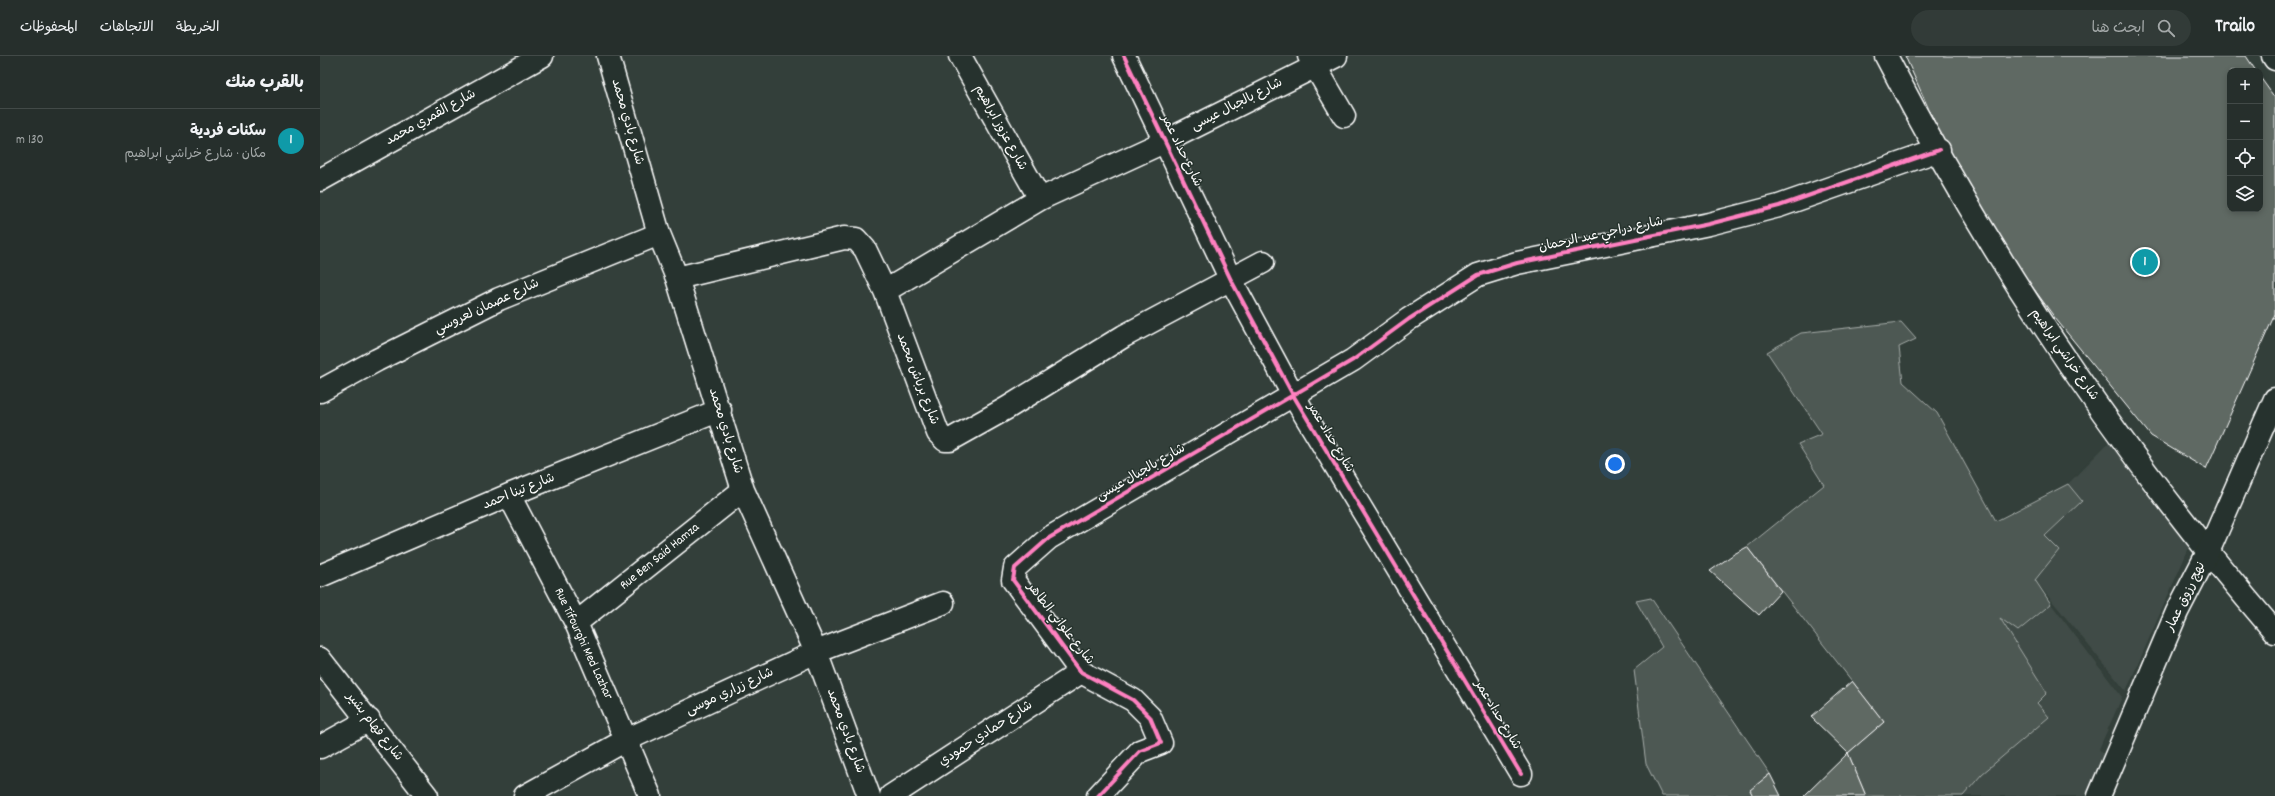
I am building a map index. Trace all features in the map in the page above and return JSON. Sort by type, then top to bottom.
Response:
[{"type":"street","name":"شارع القمري محمد","points":[[320,180],[542,56]]},
{"type":"street","name":"شارع بادي محمد","points":[[608,56],[659,234],[677,278],[720,410],[743,490],[816,652],[869,796]]},
{"type":"street","name":"شارع عزوز ابراهيم","points":[[960,56],[1040,199]]},
{"type":"street","name":"شارع حداد عمر","points":[[1124,56],[1232,280],[1293,395],[1521,774]]},
{"type":"street","name":"شارع بالجبال عيسى","points":[[885,291],[1040,199],[1166,141],[1312,61],[1336,56]]},
{"type":"street","name":"شارع خراشي ابراهيم","points":[[1886,56],[1926,132],[1939,150],[1964,198],[2023,296],[2095,399],[2208,552],[2275,632]]},
{"type":"street","points":[[1312,61],[1344,116]]},
{"type":"street","name":"شارع دراجي عبد الرحمان","points":[[1293,395],[1353,360],[1409,319],[1478,274],[1517,263],[1709,224],[1779,206],[1939,150]]},
{"type":"street","name":"شارع عصمان لعروسي","points":[[320,391],[377,360],[499,299],[659,234]]},
{"type":"street","name":"شارع برباش محمد","points":[[677,278],[844,238],[856,239],[864,249],[885,291],[938,433],[945,440],[950,440],[1007,408],[1124,336],[1232,280],[1263,262]]},
{"type":"street","name":"شارع بالجبال عيسى","points":[[1013,580],[1015,568],[1049,538],[1293,395]]},
{"type":"street","name":"نهج رزوق عمار","points":[[2099,796],[2177,612],[2208,552],[2275,399]]},
{"type":"street","name":"شارع تينا احمد","points":[[320,576],[509,496],[720,410]]},
{"type":"street","name":"Rue Ben Said Hamza","points":[[576,623],[743,490]]},
{"type":"street","name":"Rue Tifourghi Med Lazhar","points":[[509,496],[576,623],[650,796]]},
{"type":"street","name":"شارع علواني الطاهر","points":[[1013,580],[1081,672],[1133,700],[1150,717],[1161,743],[1140,751],[1098,796]]},
{"type":"street","name":"شارع زراري موسى","points":[[525,796],[626,740],[816,652],[943,603]]},
{"type":"street","name":"شارع فهام بشير","points":[[320,659],[427,796]]},
{"type":"street","name":"شارع حمادي حمودي","points":[[891,796],[1081,672]]},
{"type":"street","points":[[320,747],[369,720]]},
{"type":"shaded area","points":[[1901,322],[1916,339],[1899,347],[1903,382],[1937,413],[1996,521],[2068,484],[2082,501],[2045,536],[2059,550],[2035,580],[2051,604],[2018,631],[2000,618],[2047,693],[2037,703],[2049,717],[1982,774],[1963,796],[1866,796],[1848,753],[1884,722],[1747,547],[1824,485],[1798,444],[1822,434],[1767,352],[1801,333]]},
{"type":"shaded area","points":[[2115,436],[2191,543],[2126,691],[2035,580],[2058,551],[2045,537],[2082,501],[2068,484]]},
{"type":"shaded area","points":[[1651,598],[1770,774],[1751,790],[1753,796],[1662,796],[1646,764],[1634,670],[1662,647],[1636,601]]},
{"type":"shaded area","points":[[2051,604],[2122,697],[2099,749],[2105,756],[2090,796],[1963,796],[2047,693],[1999,616],[2018,631]]},
{"type":"building","points":[[1905,56],[2246,56],[2254,68],[2227,68],[2227,212],[2263,212],[2263,81],[2275,98],[2275,314],[2206,469],[2151,436],[2055,318],[1970,201]]},
{"type":"building","points":[[1747,547],[1781,591],[1759,615],[1710,571],[1734,554]]},
{"type":"building","points":[[1852,681],[1884,722],[1848,753],[1811,717]]},
{"type":"building","points":[[1848,753],[1866,796],[1804,796]]},
{"type":"building","points":[[1770,774],[1781,796],[1753,796],[1750,790]]},
{"type":"cycle path","points":[[1124,56],[1231,280],[1293,395],[1521,774]]},
{"type":"cycle path","points":[[1098,796],[1140,751],[1161,743],[1150,717],[1133,700],[1081,672],[1013,580],[1015,568],[1049,538],[1353,360],[1409,319],[1478,275],[1517,263],[1709,224],[1779,206],[1939,150]]},
{"type":"place","name":"سكنات فردية","points":[[2145,262]]}]
